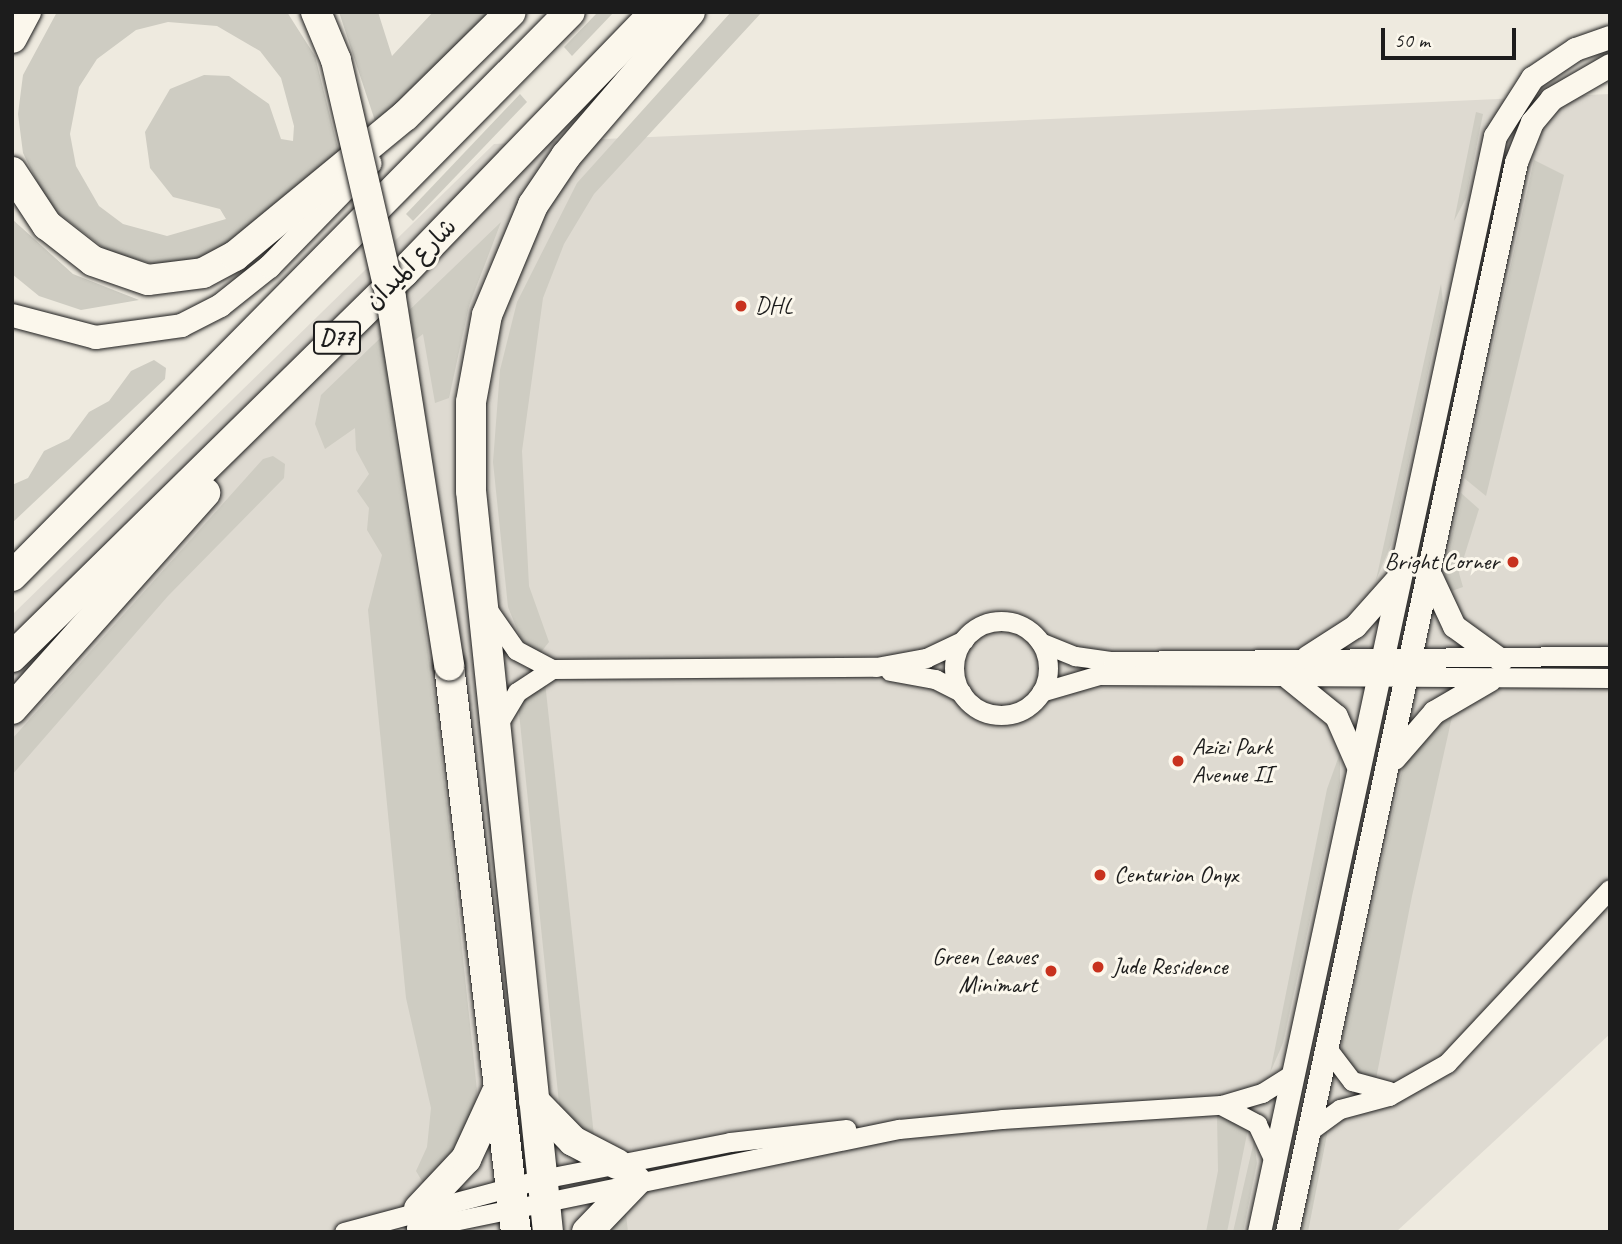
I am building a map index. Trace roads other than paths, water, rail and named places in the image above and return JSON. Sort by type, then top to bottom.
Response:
[{"type":"main road","points":[[12,38],[26,12]]},
{"type":"main road","points":[[316,12],[336,60],[389,286],[449,666],[513,1208]]},
{"type":"main road","points":[[18,184],[61,238],[93,261],[148,280],[185,279],[235,256],[405,116],[511,12]]},
{"type":"main road","name":"D77","points":[[12,576],[570,12]]},
{"type":"main road","name":"شارع الميدان","points":[[12,657],[342,334],[655,12]]},
{"type":"main road","points":[[548,1232],[482,596],[469,432],[476,363],[496,286],[519,232],[566,156],[690,12]]},
{"type":"main road","points":[[12,709],[279,413],[342,334]]},
{"type":"main road","points":[[12,565],[45,544]]},
{"type":"main road","points":[[423,1225],[466,1159],[498,1087]]},
{"type":"main road","points":[[534,1101],[573,1141],[627,1173],[587,1232]]},
{"type":"street","points":[[1259,1232],[1490,153],[1521,90],[1559,57],[1610,37]]},
{"type":"street","points":[[1287,1232],[1431,577],[1516,162],[1541,110],[1576,79],[1610,65]]},
{"type":"street","points":[[1521,90],[1541,110]]},
{"type":"street","points":[[12,314],[73,335],[117,337],[201,316],[299,239],[405,116]]},
{"type":"street","points":[[1307,657],[1356,626],[1400,575]]},
{"type":"street","points":[[1431,577],[1454,625],[1495,670]]},
{"type":"street","points":[[482,596],[507,640],[552,669]]},
{"type":"street","points":[[495,729],[517,692],[552,669],[876,667],[926,658],[1000,621],[1025,628],[1040,642],[1048,662],[1041,692]]},
{"type":"street","points":[[962,693],[954,666],[964,640]]},
{"type":"street","points":[[1040,642],[1099,660],[1307,657],[1379,669]]},
{"type":"street","points":[[1387,770],[1434,712],[1495,670],[1610,656]]},
{"type":"street","points":[[876,667],[927,676],[962,693],[977,708],[1004,714],[1022,710],[1041,692],[1099,675],[1289,678],[1379,669],[1410,669],[1495,670],[1610,678]]},
{"type":"street","points":[[1289,678],[1336,716],[1358,767]]},
{"type":"street","points":[[1308,1132],[1340,1109],[1401,1090],[1447,1062],[1610,889]]},
{"type":"street","points":[[1326,1047],[1338,1069],[1360,1086],[1401,1090]]},
{"type":"street","points":[[344,1232],[423,1225],[513,1208],[543,1189],[627,1173],[758,1138],[1221,1105],[1262,1093],[1292,1074]]},
{"type":"street","points":[[1221,1105],[1257,1124],[1274,1160]]},
{"type":"place","name":"DHL","points":[[741,306]]},
{"type":"place","name":"Bright Corner","points":[[1513,562]]},
{"type":"place","name":"Azizi Park Avenue II","points":[[1178,761]]},
{"type":"place","name":"Centurion Onyx","points":[[1100,875]]},
{"type":"place","name":"Jude Residence","points":[[1098,967]]},
{"type":"place","name":"Green Leaves Minimart","points":[[1051,971]]}]
